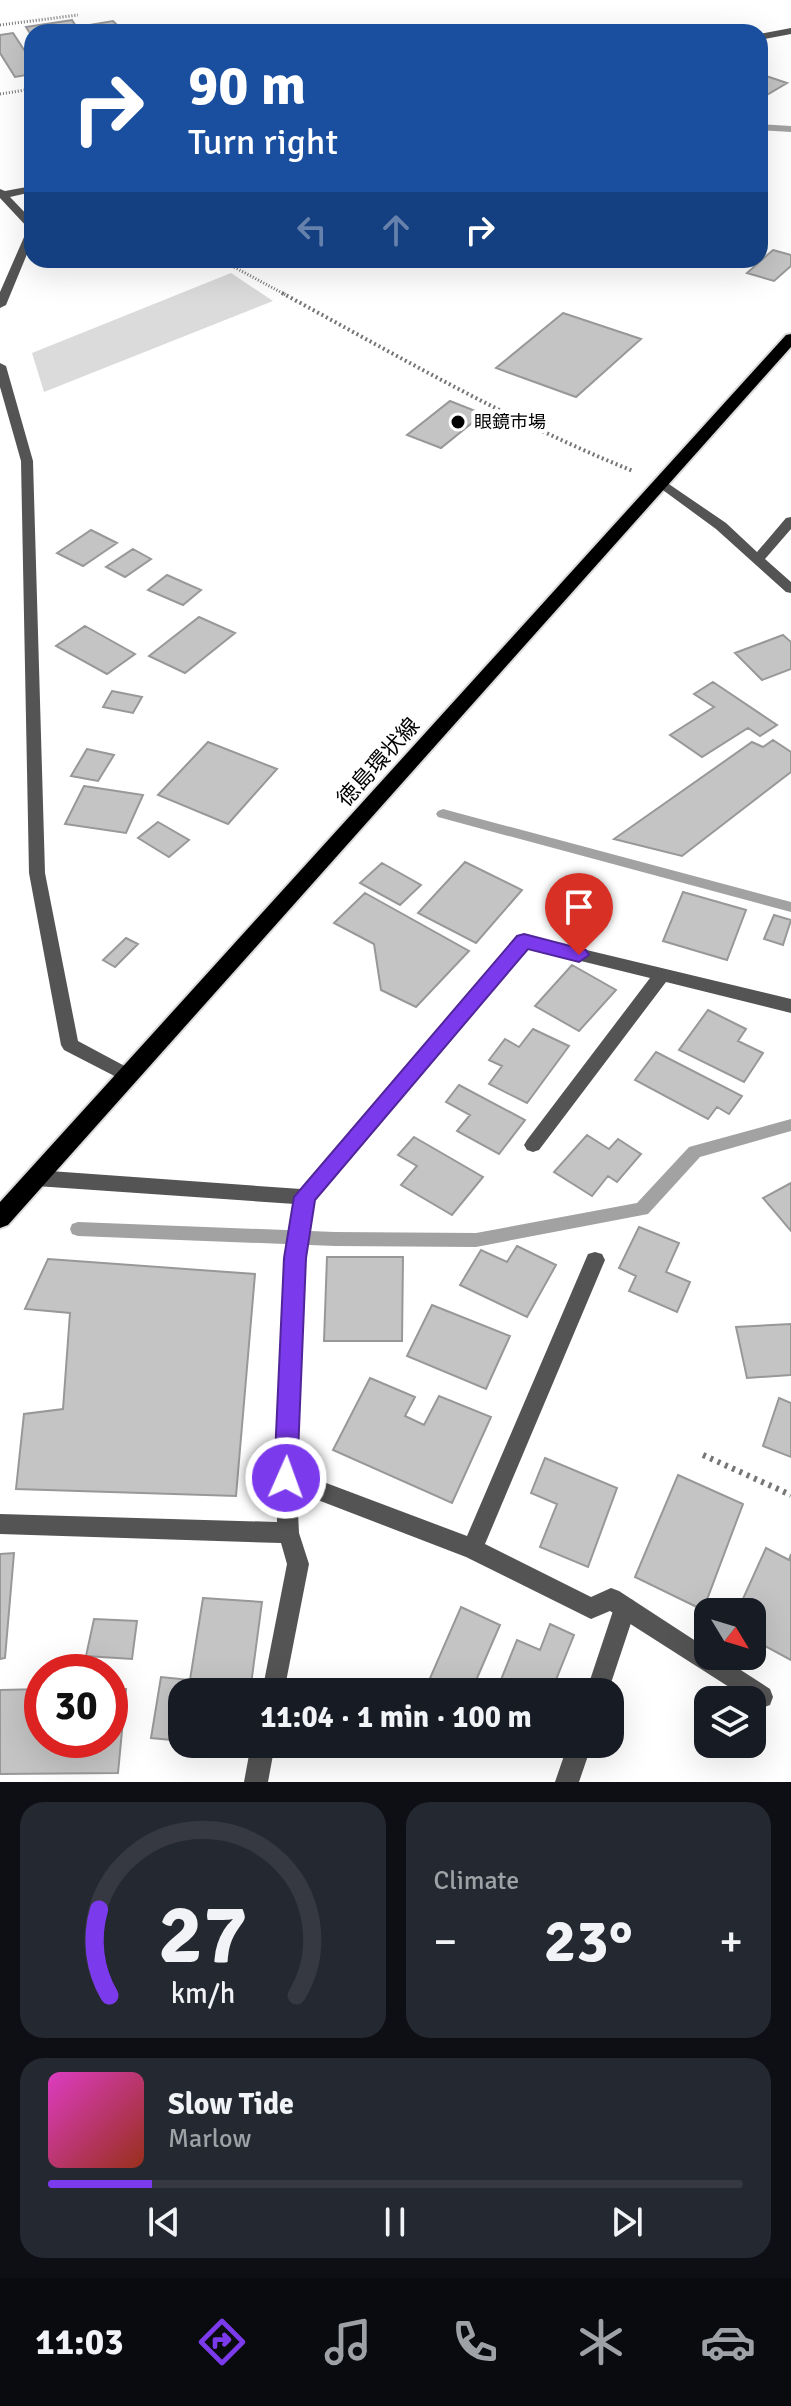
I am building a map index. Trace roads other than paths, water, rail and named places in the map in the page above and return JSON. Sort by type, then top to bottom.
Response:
[{"type":"main road","name":"徳島環状線","points":[[0,1218],[791,338]]},
{"type":"street","points":[[768,35],[791,31]]},
{"type":"street","points":[[2,194],[24,190]]},
{"type":"street","points":[[2,194],[24,219]]},
{"type":"street","points":[[0,305],[24,247]]},
{"type":"street","points":[[0,366],[27,461],[37,873],[70,1045],[128,1076]]},
{"type":"street","points":[[660,482],[721,526],[791,589]]},
{"type":"street","points":[[758,559],[791,521]]},
{"type":"street","points":[[276,1678],[298,1564],[288,1533],[286,1478],[295,1258],[305,1197],[524,941],[791,1006]]},
{"type":"street","points":[[533,1145],[662,975]]},
{"type":"street","points":[[36,1178],[305,1197]]},
{"type":"street","points":[[472,1549],[595,1260]]},
{"type":"street","points":[[286,1478],[472,1549],[591,1608],[611,1599],[745,1686]]},
{"type":"street","points":[[0,1524],[288,1533]]},
{"type":"street","points":[[602,1678],[625,1608]]},
{"type":"street","points":[[256,1782],[260,1758]]},
{"type":"street","points":[[567,1782],[575,1758]]},
{"type":"waterway","points":[[768,128],[791,129]]},
{"type":"waterway","points":[[443,814],[791,907]]},
{"type":"waterway","points":[[78,1229],[335,1239],[476,1240],[642,1209],[695,1152],[791,1125]]},
{"type":"place","name":"眼鏡市場","points":[[458,422]]}]
